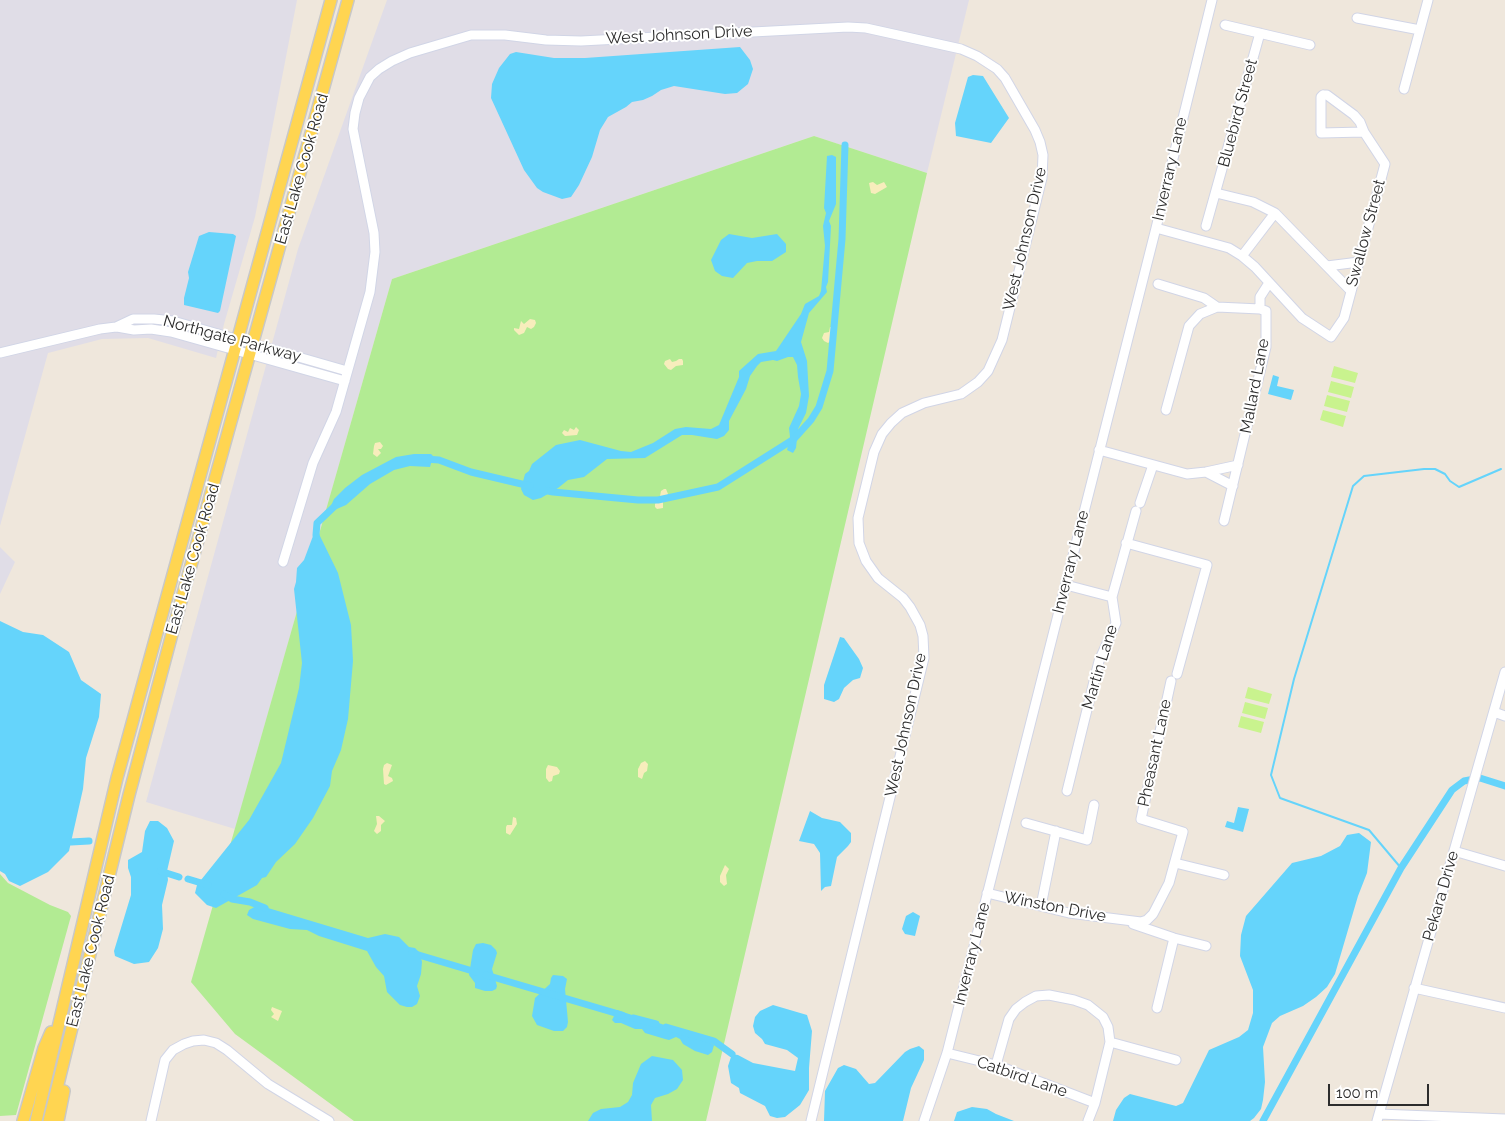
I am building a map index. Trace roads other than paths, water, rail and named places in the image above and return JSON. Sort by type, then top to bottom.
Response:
[{"type":"main road","name":"East Lake Cook Road","points":[[36,1121],[117,778],[331,0]]},
{"type":"main road","name":"East Lake Cook Road","points":[[49,1121],[154,699],[348,0]]},
{"type":"main road","points":[[139,695],[154,699]]},
{"type":"main road","points":[[23,1121],[44,1048],[65,998]]},
{"type":"main road","points":[[58,1121],[67,1079],[70,1034]]},
{"type":"street","name":"Inverrary Lane","points":[[924,1121],[947,1053],[1212,0]]},
{"type":"street","points":[[1404,88],[1428,0]]},
{"type":"street","points":[[1357,18],[1420,30]]},
{"type":"street","points":[[1226,25],[1310,45]]},
{"type":"street","name":"West Johnson Drive","points":[[284,562],[313,463],[336,412],[370,292],[375,252],[374,232],[353,130],[355,113],[363,88],[370,77],[392,61],[410,53],[471,35],[505,34],[546,40],[581,41],[848,27],[866,28],[961,49],[989,63],[1005,78],[1040,142],[1043,170],[1002,340],[988,371],[978,382],[961,394],[924,403],[908,410],[891,423],[882,434],[874,452],[858,518],[858,537],[866,562],[878,578],[903,598],[910,607],[920,625],[923,636],[924,658],[811,1121]]},
{"type":"street","name":"Bluebird Street","points":[[1206,226],[1260,33]]},
{"type":"street","name":"Swallow Street","points":[[1269,283],[1302,318],[1331,337],[1344,318],[1385,164],[1354,115],[1327,95],[1323,95],[1321,133],[1364,132]]},
{"type":"street","points":[[1216,193],[1253,202],[1275,213],[1351,291]]},
{"type":"street","points":[[1242,256],[1275,213]]},
{"type":"street","points":[[1156,228],[1229,248],[1242,256],[1269,283],[1260,297],[1260,309],[1217,307],[1200,314],[1189,326],[1166,410]]},
{"type":"street","points":[[1327,266],[1358,262]]},
{"type":"street","points":[[1158,284],[1204,298],[1217,307]]},
{"type":"street","name":"Mallard Lane","points":[[1238,465],[1266,348],[1266,311],[1260,309]]},
{"type":"street","name":"Northgate Parkway","points":[[0,353],[100,329],[116,327],[171,332],[347,371]]},
{"type":"street","name":"Northgate Parkway","points":[[251,349],[345,381]]},
{"type":"street","points":[[1099,450],[1187,474],[1238,465],[1224,521]]},
{"type":"street","name":"Martin Lane","points":[[1067,791],[1099,661],[1116,623],[1112,597],[1126,543],[1153,465]]},
{"type":"street","points":[[1206,472],[1233,486]]},
{"type":"street","points":[[1126,543],[1207,565],[1178,674]]},
{"type":"street","points":[[1066,585],[1112,597]]},
{"type":"street","name":"Pekara Drive","points":[[1378,1117],[1505,672]]},
{"type":"street","name":"Pheasant Lane","points":[[1171,682],[1141,819],[1183,832]]},
{"type":"street","points":[[1494,712],[1505,716]]},
{"type":"street","points":[[1026,823],[1087,840],[1094,805]]},
{"type":"street","points":[[1041,906],[1056,831]]},
{"type":"street","name":"Winston Drive","points":[[987,893],[1069,913],[1141,922],[1147,920],[1153,914],[1170,883],[1183,832]]},
{"type":"street","points":[[1454,851],[1505,866]]},
{"type":"street","points":[[1175,863],[1224,875]]},
{"type":"street","points":[[1119,919],[1174,938],[1206,946]]},
{"type":"street","points":[[1157,1008],[1174,938]]},
{"type":"street","points":[[1414,988],[1505,1008]]},
{"type":"street","points":[[996,1065],[1009,1019],[1016,1009],[1025,1002],[1036,996],[1049,995],[1088,1005],[1103,1017],[1108,1027],[1110,1042],[1095,1103],[1088,1121]]},
{"type":"street","points":[[150,1121],[165,1060],[173,1050],[184,1044],[199,1040],[216,1043],[268,1084],[329,1121]]},
{"type":"street","points":[[1110,1042],[1176,1060]]},
{"type":"street","name":"Catbird Lane","points":[[947,1053],[996,1065],[1095,1103]]},
{"type":"street","points":[[1378,1117],[1505,1119]]},
{"type":"water","points":[[740,47],[750,60],[753,69],[748,84],[737,93],[725,94],[674,86],[661,90],[643,100],[632,102],[608,117],[600,130],[592,157],[579,185],[571,197],[562,199],[537,188],[524,170],[491,98],[492,84],[499,68],[510,54],[516,52],[554,58],[585,58]]},
{"type":"water","points":[[973,75],[983,76],[1009,118],[991,143],[956,136],[955,123],[968,77]]},
{"type":"water","points":[[832,155],[836,157],[836,204],[829,221],[831,226],[827,292],[809,313],[801,342],[807,361],[809,396],[806,413],[798,429],[796,448],[793,453],[787,450],[790,437],[789,428],[799,406],[801,394],[797,365],[793,357],[788,357],[777,361],[761,362],[757,366],[750,376],[746,389],[729,421],[729,430],[724,436],[717,439],[682,435],[645,458],[607,459],[584,477],[568,480],[541,498],[533,500],[524,495],[521,489],[525,474],[529,471],[532,464],[556,445],[580,440],[631,452],[653,443],[675,429],[686,427],[711,429],[719,425],[739,377],[739,371],[758,354],[776,351],[801,314],[805,304],[819,296],[825,246],[823,226],[826,213],[824,208],[827,156]]},
{"type":"water","points":[[209,232],[233,234],[236,236],[218,313],[184,305],[189,278],[188,272],[199,236]]},
{"type":"water","points":[[729,234],[752,238],[777,234],[786,244],[786,252],[772,261],[747,263],[733,278],[722,276],[715,271],[711,260],[721,240]]},
{"type":"water","points":[[1273,375],[1279,377],[1277,386],[1294,390],[1291,400],[1268,394]]},
{"type":"water","points":[[431,454],[433,456],[430,467],[410,466],[394,470],[370,484],[346,505],[332,511],[330,508],[334,499],[362,475],[396,457]]},
{"type":"water","points":[[319,534],[338,573],[351,625],[353,661],[348,719],[341,750],[332,771],[330,786],[313,818],[295,844],[276,862],[266,877],[262,878],[257,885],[216,908],[207,905],[195,893],[197,885],[249,820],[281,763],[299,688],[302,663],[294,589],[297,568],[304,560],[313,536]]},
{"type":"water","points":[[0,621],[23,632],[43,635],[69,652],[81,680],[101,694],[99,717],[86,758],[83,789],[69,851],[48,872],[20,886],[9,881],[5,874],[0,871]]},
{"type":"water","points":[[840,637],[844,638],[863,668],[860,678],[853,680],[844,688],[839,699],[834,702],[824,699],[824,685]]},
{"type":"water","points":[[1238,807],[1249,809],[1243,832],[1225,827],[1227,821],[1234,823]]},
{"type":"water","points":[[810,811],[822,818],[840,822],[851,833],[851,842],[837,857],[831,886],[825,887],[821,891],[820,853],[814,844],[799,841]]},
{"type":"water","points":[[150,821],[158,821],[167,828],[174,841],[167,871],[168,880],[162,905],[163,929],[158,948],[149,962],[134,964],[115,956],[114,951],[131,895],[131,877],[128,860],[142,852],[145,831]]},
{"type":"water","points":[[1359,833],[1371,842],[1367,873],[1358,896],[1335,974],[1327,987],[1316,997],[1303,1006],[1280,1016],[1272,1023],[1263,1047],[1265,1082],[1263,1100],[1261,1109],[1254,1118],[1250,1121],[1113,1121],[1116,1110],[1124,1098],[1130,1094],[1176,1106],[1183,1103],[1209,1050],[1239,1037],[1248,1030],[1253,1013],[1253,990],[1240,956],[1241,935],[1246,916],[1292,863],[1321,856],[1340,846],[1347,835]]},
{"type":"water","points":[[258,905],[368,938],[385,934],[399,937],[409,947],[415,948],[420,953],[422,962],[421,974],[417,986],[420,996],[417,1004],[412,1007],[400,1005],[387,992],[384,976],[376,967],[367,951],[319,936],[307,930],[290,929],[253,919],[247,915],[249,910]]},
{"type":"water","points":[[913,912],[920,916],[915,936],[905,934],[902,929],[906,916]]},
{"type":"water","points":[[476,944],[491,945],[497,953],[492,969],[497,986],[492,991],[475,988],[475,983],[469,975],[473,950]]},
{"type":"water","points":[[553,975],[563,976],[567,979],[565,989],[568,1022],[567,1027],[563,1031],[554,1031],[537,1025],[532,1016],[535,998],[550,984]]},
{"type":"water","points":[[773,1005],[807,1015],[812,1031],[809,1090],[800,1105],[785,1117],[777,1118],[770,1116],[765,1106],[740,1093],[739,1088],[731,1083],[728,1066],[732,1054],[753,1063],[795,1071],[798,1058],[787,1050],[765,1044],[755,1033],[753,1026],[755,1017],[760,1011]]},
{"type":"water","points":[[617,1010],[638,1017],[641,1022],[646,1023],[650,1020],[673,1028],[675,1032],[682,1034],[685,1030],[692,1032],[714,1045],[712,1052],[708,1055],[695,1051],[676,1037],[669,1040],[645,1033],[642,1029],[635,1029],[621,1023],[615,1023],[612,1020]]},
{"type":"water","points":[[919,1046],[924,1050],[924,1060],[911,1088],[903,1121],[824,1121],[825,1091],[838,1068],[844,1065],[856,1069],[869,1084],[875,1083],[905,1052]]},
{"type":"water","points":[[652,1056],[673,1060],[682,1070],[683,1080],[677,1089],[655,1098],[651,1105],[652,1121],[588,1121],[593,1113],[601,1109],[620,1107],[628,1102],[632,1095],[633,1083],[641,1064]]},
{"type":"water","points":[[972,1107],[987,1109],[1014,1121],[954,1121],[957,1112]]},
{"type":"waterway","points":[[543,490],[638,500],[658,500],[718,487],[794,439],[811,420],[819,407],[830,371],[842,239],[845,145]]},
{"type":"waterway","points":[[425,459],[439,460],[471,472],[530,486]]},
{"type":"waterway","points":[[1401,868],[1369,830],[1280,798],[1271,775],[1294,679],[1353,486],[1364,476],[1435,469],[1445,474],[1450,481],[1459,487],[1501,469]]},
{"type":"waterway","points":[[316,535],[317,523],[337,504]]},
{"type":"waterway","points":[[1263,1121],[1401,868],[1452,790],[1464,781],[1480,778],[1505,786]]},
{"type":"waterway","points":[[71,842],[89,841]]},
{"type":"waterway","points":[[160,871],[179,877]]},
{"type":"waterway","points":[[188,879],[208,885]]},
{"type":"waterway","points":[[224,894],[232,899],[250,902],[265,908]]},
{"type":"waterway","points":[[412,953],[476,972]]},
{"type":"waterway","points":[[486,975],[622,1015]]},
{"type":"waterway","points":[[633,1018],[656,1024]]},
{"type":"waterway","points":[[666,1027],[714,1041],[732,1054]]}]
